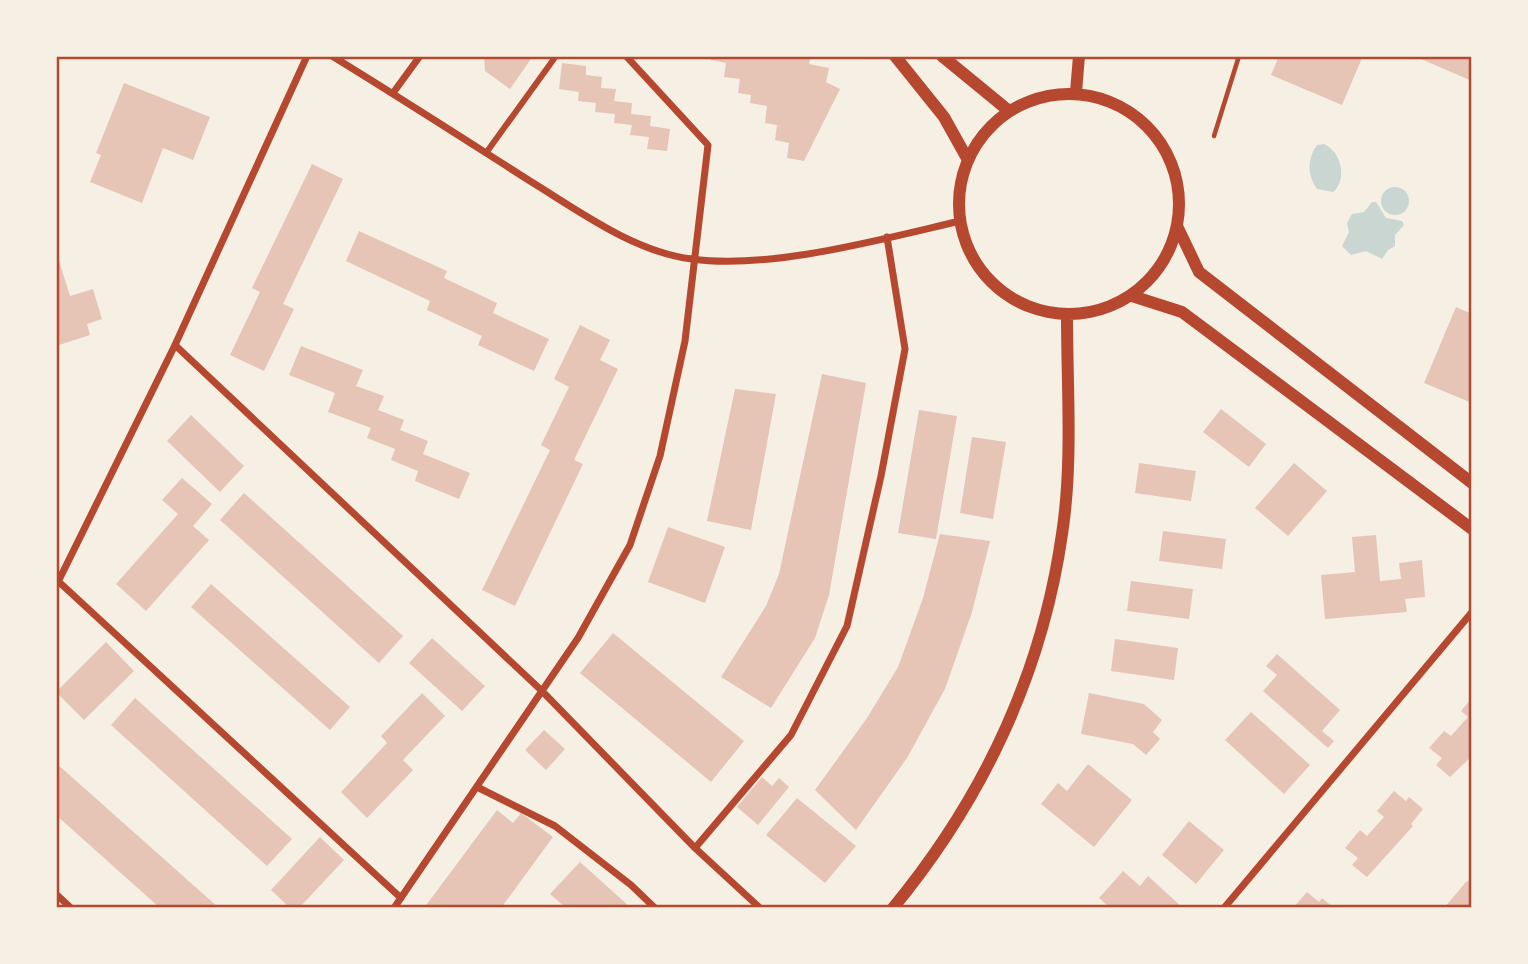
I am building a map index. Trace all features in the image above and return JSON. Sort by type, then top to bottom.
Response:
[{"type":"street","points":[[307,56],[175,345],[57,583],[401,898]]},
{"type":"street","points":[[332,56],[486,153],[627,237],[669,256],[730,262],[778,258],[960,221]]},
{"type":"street","points":[[393,93],[420,56]]},
{"type":"street","points":[[486,153],[556,56]]},
{"type":"street","points":[[394,908],[578,638],[630,545],[660,456],[685,341],[708,145],[626,56]]},
{"type":"street","points":[[895,56],[944,117],[968,160]]},
{"type":"street","points":[[942,56],[1009,111]]},
{"type":"street","points":[[1076,92],[1079,56]]},
{"type":"street","points":[[1076,92],[1107,100],[1141,121],[1166,151],[1177,180],[1178,228],[1166,261],[1150,282],[1132,296],[1090,312],[1067,316],[1045,313],[1025,306],[994,285],[972,255],[960,221],[960,190],[968,160],[985,133],[1009,111],[1038,98],[1076,92]]},
{"type":"street","points":[[1178,228],[1199,272],[1472,483]]},
{"type":"street","points":[[695,848],[791,734],[847,626],[881,476],[905,349],[887,237]]},
{"type":"street","points":[[1132,296],[1182,312],[1472,529]]},
{"type":"street","points":[[892,908],[949,835],[982,781],[1010,722],[1043,630],[1063,533],[1068,450],[1067,316]]},
{"type":"street","points":[[175,345],[542,691],[695,848],[760,908]]},
{"type":"street","points":[[1224,908],[1472,612]]},
{"type":"street","points":[[477,787],[555,826],[631,885],[655,908]]},
{"type":"street","points":[[56,894],[71,908]]},
{"type":"path","points":[[1214,136],[1239,56]]},
{"type":"shaded area","points":[[1324,144],[1335,153],[1340,166],[1340,180],[1333,192],[1317,189],[1310,173],[1314,150],[1317,145]]},
{"type":"shaded area","points":[[1395,187],[1405,191],[1409,201],[1405,211],[1395,215],[1385,211],[1381,201],[1385,191]]},
{"type":"shaded area","points":[[1372,202],[1376,202],[1386,218],[1402,221],[1404,225],[1395,235],[1395,246],[1388,250],[1382,259],[1366,251],[1351,255],[1342,246],[1349,232],[1347,223],[1352,214],[1364,212]]},
{"type":"building","points":[[484,56],[533,56],[510,89],[485,71]]},
{"type":"building","points":[[711,56],[811,56],[809,64],[829,68],[826,82],[840,89],[804,161],[787,158],[789,143],[775,140],[777,125],[765,123],[767,106],[750,103],[751,95],[738,93],[740,79],[724,77],[726,63],[711,60]]},
{"type":"building","points":[[1279,56],[1362,58],[1342,105],[1271,75]]},
{"type":"building","points":[[1414,56],[1472,56],[1472,81]]},
{"type":"building","points":[[562,63],[586,66],[586,75],[602,77],[601,88],[616,89],[614,101],[632,103],[631,114],[651,116],[650,126],[670,129],[667,151],[647,149],[649,137],[630,135],[632,125],[614,123],[615,114],[595,112],[596,103],[578,101],[579,92],[559,89]]},
{"type":"building","points":[[124,83],[210,117],[193,160],[163,148],[142,203],[90,182],[101,155],[96,153]]},
{"type":"building","points":[[312,164],[343,179],[283,304],[294,309],[264,371],[230,355],[260,292],[252,288]]},
{"type":"building","points":[[359,231],[447,271],[444,278],[497,303],[493,313],[549,339],[534,371],[478,345],[482,336],[427,310],[430,301],[346,261]]},
{"type":"building","points":[[56,251],[70,296],[93,289],[102,319],[87,324],[90,335],[56,346]]},
{"type":"building","points":[[1456,307],[1472,314],[1472,403],[1424,383]]},
{"type":"building","points":[[580,325],[610,340],[600,360],[618,369],[574,460],[583,464],[515,606],[482,590],[550,450],[541,445],[569,387],[554,379]]},
{"type":"building","points":[[301,346],[363,370],[356,386],[384,396],[378,410],[404,420],[400,430],[428,441],[423,454],[470,473],[459,499],[415,481],[418,471],[391,460],[395,449],[367,438],[371,428],[328,412],[335,393],[289,375]]},
{"type":"building","points":[[822,374],[866,383],[829,595],[815,638],[771,708],[721,677],[766,606],[779,574]]},
{"type":"building","points":[[735,389],[776,394],[751,530],[707,521]]},
{"type":"building","points":[[1221,409],[1266,444],[1249,467],[1203,432]]},
{"type":"building","points":[[919,410],[957,416],[936,539],[898,533]]},
{"type":"building","points":[[191,415],[244,466],[220,492],[167,441]]},
{"type":"building","points":[[972,437],[1006,442],[993,519],[960,513]]},
{"type":"building","points":[[1139,463],[1196,471],[1191,501],[1135,493]]},
{"type":"building","points":[[1294,463],[1327,491],[1288,536],[1255,508]]},
{"type":"building","points":[[182,478],[212,504],[193,526],[209,540],[146,611],[116,584],[178,514],[162,500]]},
{"type":"building","points":[[244,493],[403,636],[379,663],[220,520]]},
{"type":"building","points":[[668,527],[725,547],[705,603],[648,582]]},
{"type":"building","points":[[1163,531],[1226,539],[1222,569],[1159,561]]},
{"type":"building","points":[[940,534],[990,541],[972,612],[945,689],[907,758],[856,830],[815,790],[867,718],[898,667],[923,598]]},
{"type":"building","points":[[1376,535],[1380,581],[1401,579],[1399,563],[1422,560],[1425,597],[1405,599],[1407,612],[1325,619],[1321,575],[1355,572],[1352,537]]},
{"type":"building","points":[[1131,581],[1193,589],[1189,619],[1127,611]]},
{"type":"building","points":[[211,584],[350,707],[330,730],[191,607]]},
{"type":"building","points":[[613,633],[744,741],[711,782],[580,673]]},
{"type":"building","points":[[432,638],[485,686],[462,711],[409,663]]},
{"type":"building","points":[[1115,639],[1178,648],[1174,680],[1111,671]]},
{"type":"building","points":[[106,642],[134,671],[84,720],[56,692]]},
{"type":"building","points":[[1277,654],[1340,710],[1322,731],[1334,741],[1328,748],[1263,691],[1277,675],[1266,666]]},
{"type":"building","points":[[422,693],[445,716],[403,760],[413,770],[367,818],[341,792],[387,743],[381,736]]},
{"type":"building","points":[[1089,693],[1144,704],[1162,720],[1153,732],[1160,739],[1146,755],[1133,744],[1081,734]]},
{"type":"building","points":[[135,698],[292,839],[267,866],[111,725]]},
{"type":"building","points":[[1472,698],[1472,756],[1450,777],[1436,765],[1442,758],[1429,748],[1444,731],[1451,736],[1468,717],[1461,711]]},
{"type":"building","points":[[1251,712],[1310,765],[1284,794],[1225,740]]},
{"type":"building","points":[[544,730],[565,749],[546,770],[525,750]]},
{"type":"building","points":[[56,763],[219,908],[160,908],[56,815]]},
{"type":"building","points":[[1088,764],[1132,800],[1094,847],[1041,804],[1058,783],[1067,791]]},
{"type":"building","points":[[762,777],[772,786],[779,778],[789,787],[758,825],[737,807]]},
{"type":"building","points":[[1394,791],[1406,801],[1409,797],[1423,809],[1411,824],[1413,826],[1367,877],[1352,865],[1358,858],[1345,848],[1360,830],[1367,836],[1384,817],[1377,811]]},
{"type":"building","points":[[797,798],[856,846],[825,883],[766,835]]},
{"type":"building","points":[[497,810],[513,823],[521,813],[553,837],[501,908],[424,908]]},
{"type":"building","points":[[1189,821],[1224,850],[1196,884],[1162,855]]},
{"type":"building","points":[[320,837],[344,860],[299,908],[290,908],[271,890]]},
{"type":"building","points":[[580,862],[631,908],[566,908],[550,894]]},
{"type":"building","points":[[1123,871],[1140,886],[1148,876],[1183,908],[1110,908],[1099,898]]},
{"type":"building","points":[[1472,879],[1472,908],[1444,908],[1466,882]]},
{"type":"building","points":[[1307,892],[1319,902],[1322,898],[1334,908],[1293,908]]}]
